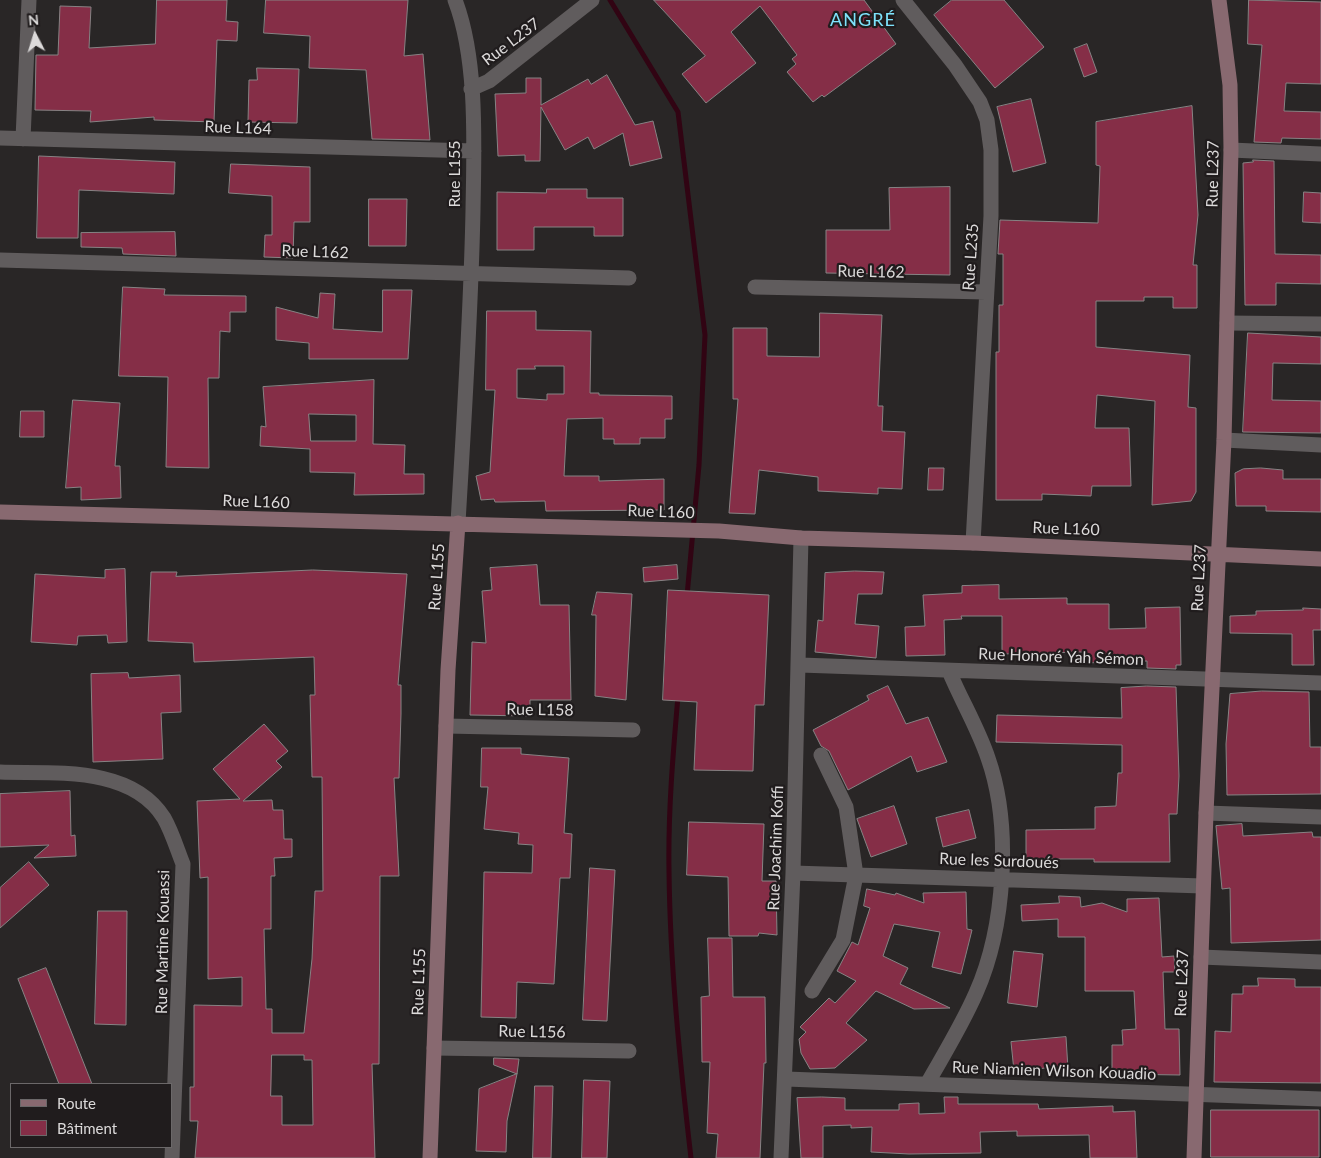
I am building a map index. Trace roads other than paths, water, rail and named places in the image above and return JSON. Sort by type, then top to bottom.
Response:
[{"type":"street","points":[[23,139],[30,0]]},
{"type":"street","name":"Rue L155","points":[[430,1158],[446,726],[472,275],[474,152],[471,89],[467,44],[462,17],[455,0]]},
{"type":"street","name":"Rue L237","points":[[471,89],[489,81],[592,0]]},
{"type":"street","name":"Rue L235","points":[[903,0],[955,65],[980,102],[987,120],[991,150],[991,216],[973,543]]},
{"type":"street","name":"Rue L237","points":[[1194,1158],[1203,886],[1228,323],[1231,150],[1230,85],[1218,0]]},
{"type":"street","name":"Rue L164","points":[[0,138],[474,152]]},
{"type":"street","points":[[1231,150],[1321,154]]},
{"type":"street","name":"Rue L162","points":[[0,260],[629,278]]},
{"type":"street","name":"Rue L162","points":[[755,287],[986,292]]},
{"type":"street","points":[[1228,323],[1321,324]]},
{"type":"street","points":[[1224,440],[1321,445]]},
{"type":"street","name":"Rue L160","points":[[0,512],[719,531],[802,538],[973,543],[1321,558]]},
{"type":"street","name":"Rue Joachim Koffi","points":[[781,1158],[786,1079],[793,873],[802,538]]},
{"type":"street","name":"Rue Honoré Yah Sémon","points":[[800,665],[1321,682]]},
{"type":"street","points":[[927,1084],[977,992],[989,953],[1002,879],[1003,837],[995,780],[988,756],[949,671]]},
{"type":"street","name":"Rue L158","points":[[446,726],[633,730]]},
{"type":"street","points":[[812,991],[843,940],[856,875],[846,807],[821,755]]},
{"type":"street","name":"Rue Martine Kouassi","points":[[0,772],[86,775],[122,785],[145,796],[163,817],[174,840],[183,864],[172,1158]]},
{"type":"street","points":[[1206,813],[1321,817]]},
{"type":"street","name":"Rue les Surdoués","points":[[793,873],[1203,886]]},
{"type":"street","points":[[1201,957],[1321,962]]},
{"type":"street","name":"Rue L156","points":[[434,1048],[629,1051]]},
{"type":"street","name":"Rue Niamien Wilson Kouadio","points":[[786,1079],[1321,1099]]},
{"type":"waterway","points":[[610,0],[678,112],[705,335],[699,465],[687,596]]},
{"type":"waterway","points":[[678,696],[670,805],[671,942],[676,1014],[691,1158]]},
{"type":"district","name":"ANGRÉ","points":[[863,20]]}]
